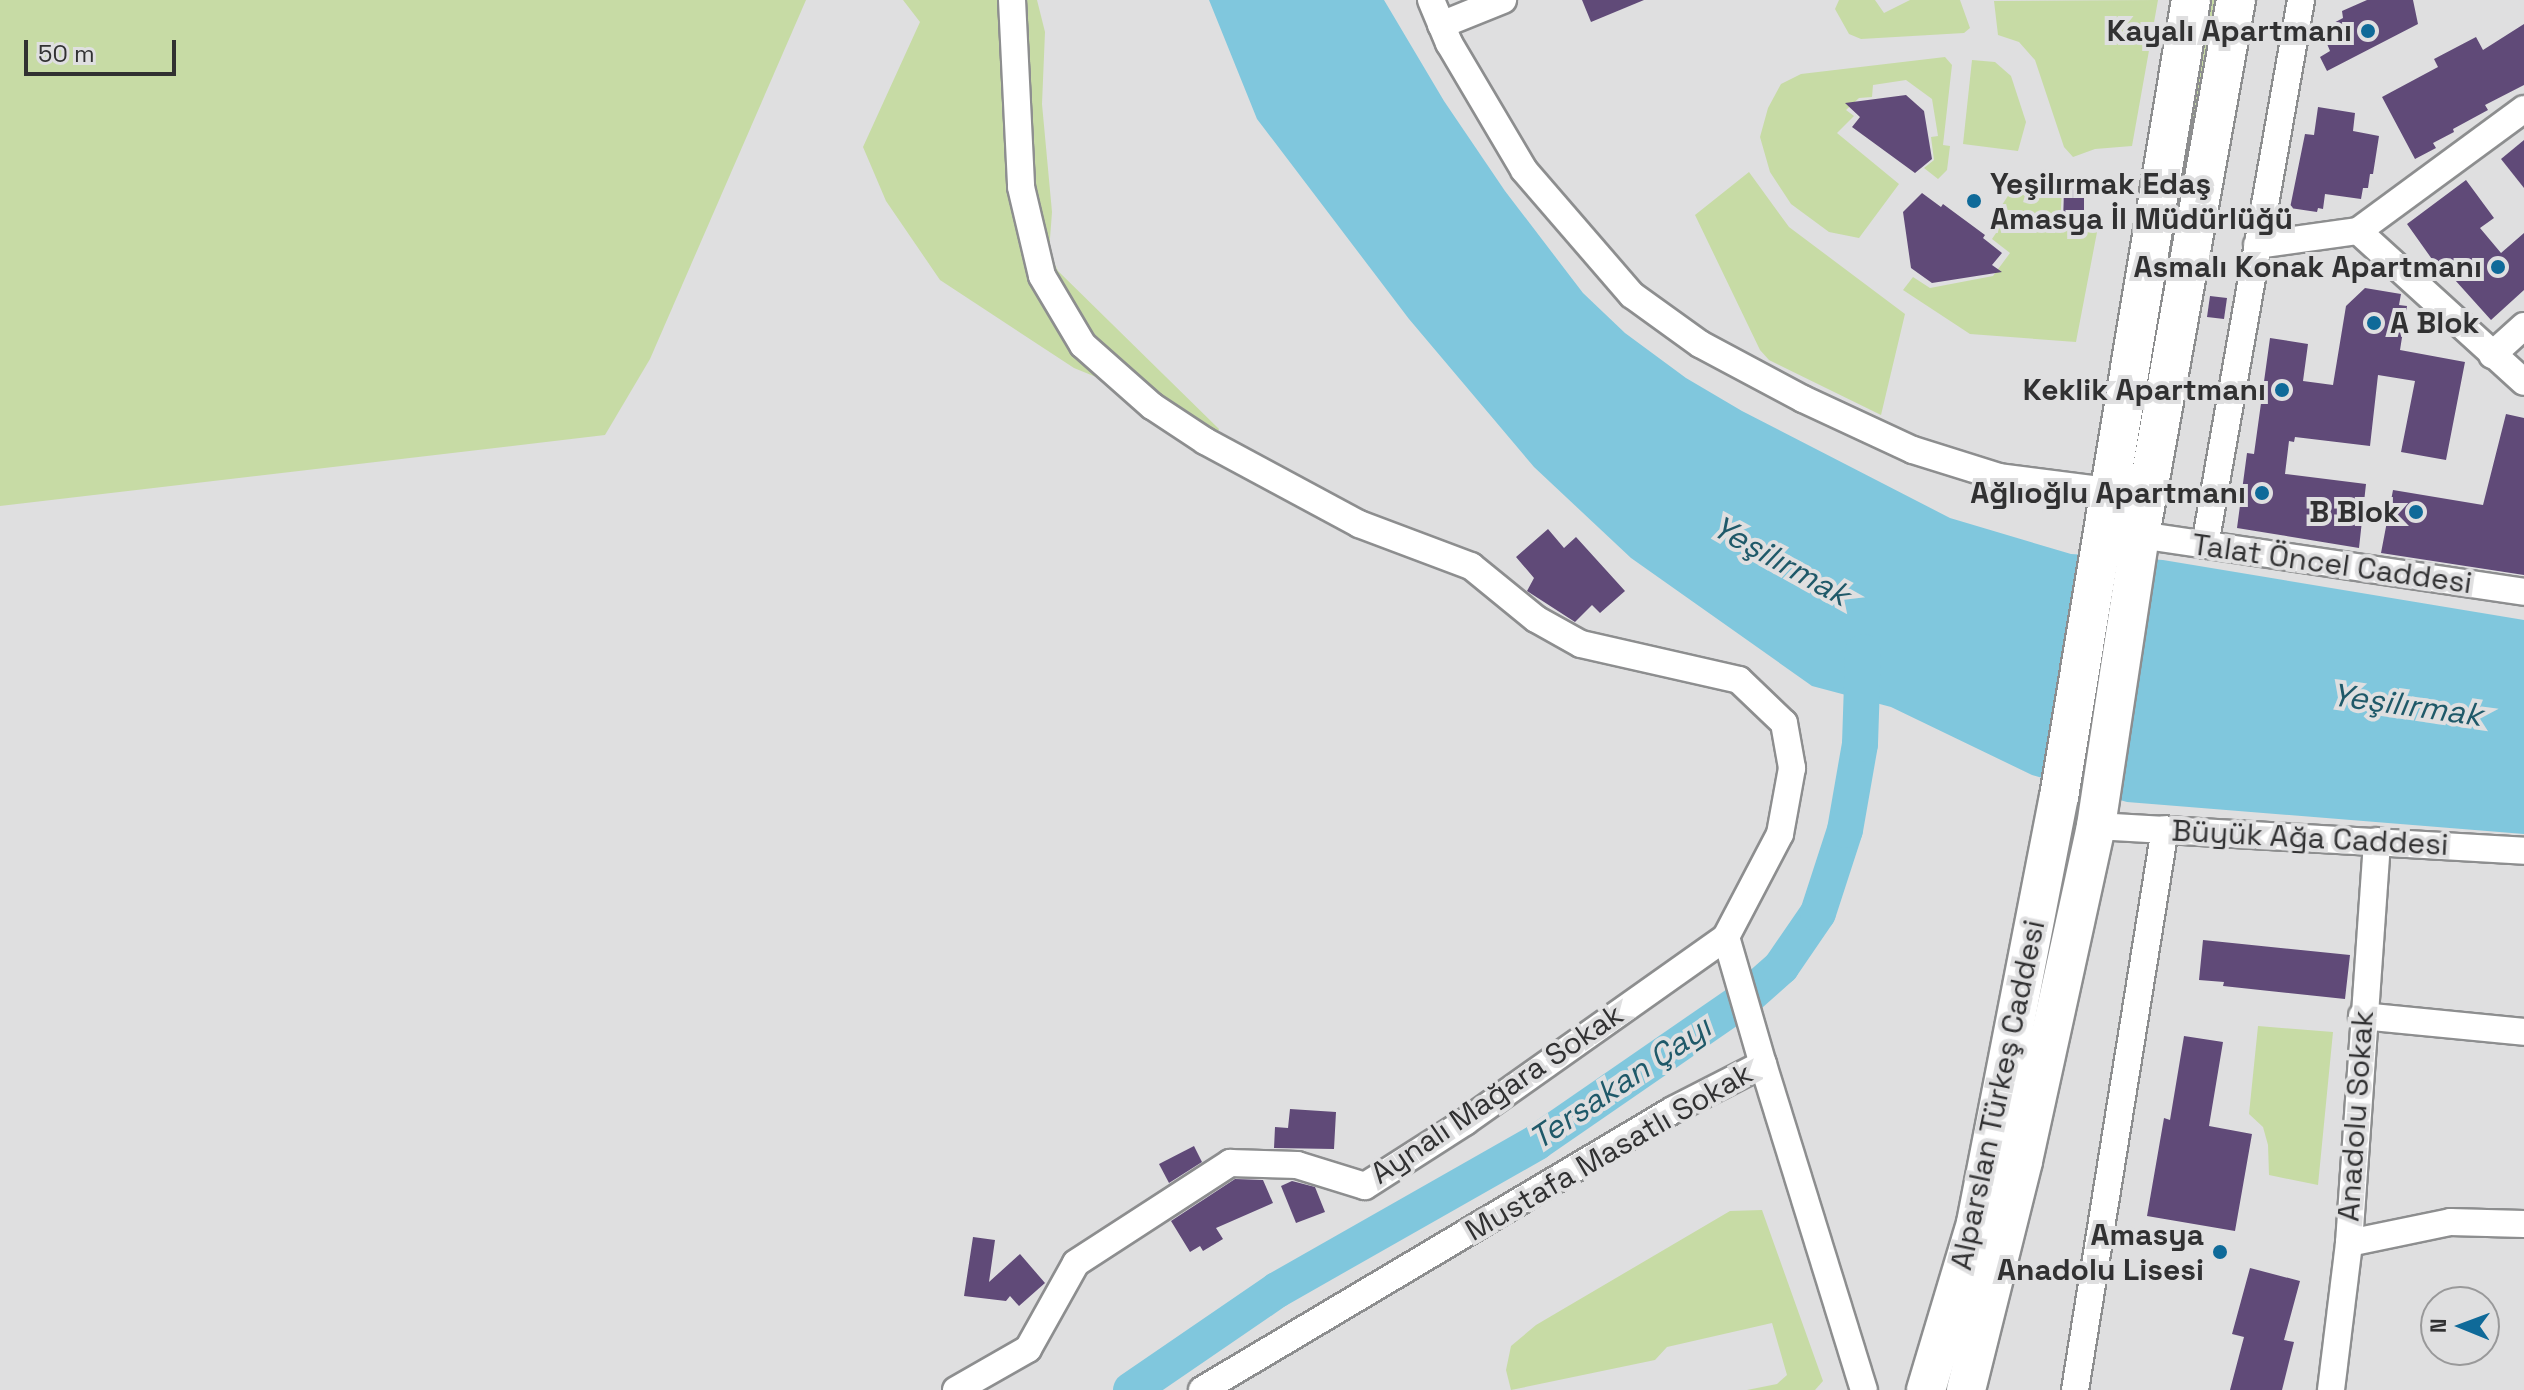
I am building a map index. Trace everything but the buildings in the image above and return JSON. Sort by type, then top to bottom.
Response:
[{"type":"highway","points":[[2108,491],[2191,0]]},
{"type":"highway","points":[[2139,543],[2236,0]]},
{"type":"highway","name":"Alparslan Türkeş Caddesi","points":[[1926,1390],[1976,1223],[2059,797],[2108,491]]},
{"type":"highway","name":"Alparslan Türkeş Caddesi","points":[[1966,1390],[2023,1161],[2098,816],[2139,543]]},
{"type":"street","points":[[1012,0],[1021,187],[1042,276],[1083,345],[1152,406],[1205,441],[1346,517],[1471,566],[1536,619],[1581,644],[1739,680],[1784,723],[1792,768],[1780,834],[1726,937],[1763,1064]]},
{"type":"street","points":[[1431,0],[1441,25],[1524,170],[1632,295],[1700,344],[1803,399],[1913,450],[1999,477],[2108,491]]},
{"type":"street","points":[[1441,25],[1503,0]]},
{"type":"street","points":[[2205,545],[2301,0]]},
{"type":"street","points":[[2257,245],[2358,231],[2524,109]]},
{"type":"street","points":[[2358,231],[2524,382]]},
{"type":"street","points":[[2492,355],[2524,326]]},
{"type":"street","name":"Talat Öncel Caddesi","points":[[2139,543],[2205,545],[2524,592]]},
{"type":"street","name":"Büyük Ağa Caddesi","points":[[2098,816],[2165,829],[2524,851]]},
{"type":"street","points":[[2075,1390],[2165,829]]},
{"type":"street","name":"Anadolu Sokak","points":[[2331,1390],[2349,1243],[2362,1016],[2377,841]]},
{"type":"street","name":"Aynalı Mağara Sokak","points":[[956,1390],[1028,1349],[1076,1263],[1230,1163],[1297,1165],[1365,1186],[1465,1122],[1726,937]]},
{"type":"street","points":[[2362,1016],[2524,1032]]},
{"type":"street","name":"Mustafa Masatlı Sokak","points":[[1202,1390],[1673,1110],[1763,1064],[1864,1390]]},
{"type":"street","points":[[2349,1243],[2450,1222],[2524,1224]]},
{"type":"green space","points":[[0,0],[806,0],[650,359],[605,435],[0,506]]},
{"type":"green space","points":[[903,0],[1037,0],[1045,32],[1042,104],[1052,212],[1049,252],[1058,271],[1219,429],[1209,454],[1147,417],[1096,377],[1074,368],[940,280],[886,201],[863,147],[920,22]]},
{"type":"green space","points":[[1839,0],[1875,0],[1884,13],[1910,0],[1960,0],[1970,28],[1964,33],[1861,39],[1849,34],[1835,9]]},
{"type":"green space","points":[[2158,0],[2132,146],[2095,149],[2073,157],[2064,147],[2035,60],[2019,42],[1998,35],[1994,1]]},
{"type":"green space","points":[[2206,0],[2220,0],[2131,519],[2115,516]]},
{"type":"green space","points":[[1945,57],[1952,65],[1943,145],[1950,146],[1947,170],[1938,179],[1924,168],[1934,160],[1931,137],[1938,136],[1932,99],[1906,80],[1873,85],[1872,97],[1859,98],[1846,110],[1854,116],[1837,133],[1899,184],[1859,238],[1829,232],[1791,204],[1770,172],[1760,137],[1768,108],[1781,84],[1801,74]]},
{"type":"green space","points":[[1972,60],[1995,62],[2011,76],[2026,122],[2018,151],[1963,144]]},
{"type":"green space","points":[[1749,172],[1789,227],[1905,314],[1881,415],[1769,360],[1760,350],[1695,215]]},
{"type":"green space","points":[[2015,185],[2062,189],[2060,226],[2098,227],[2076,342],[1970,334],[1903,290],[1913,277],[1930,288],[1993,276],[2010,253],[1992,239],[1998,230],[1989,225]]},
{"type":"green space","points":[[2258,1026],[2333,1032],[2318,1185],[2269,1175],[2268,1145],[2263,1127],[2249,1114]]},
{"type":"green space","points":[[1762,1210],[1823,1381],[1815,1390],[1747,1390],[1777,1384],[1787,1375],[1772,1323],[1667,1347],[1655,1360],[1511,1390],[1506,1370],[1511,1346],[1536,1325],[1730,1211]]},
{"type":"water","name":"Yeşilırmak","points":[[1209,0],[1384,0],[1444,101],[1505,191],[1583,293],[1625,333],[1686,378],[1742,411],[1950,518],[2071,554],[2163,560],[2524,620],[2524,834],[2127,802],[2032,775],[1891,707],[1812,686],[1631,558],[1534,467],[1409,319],[1257,119]]},
{"type":"waterway","name":"Tersakan Çayı","points":[[1131,1390],[1277,1290],[1537,1142],[1746,998],[1781,967],[1818,913],[1845,830],[1860,744],[1863,652]]},
{"type":"place","name":"Kayalı Apartmanı","points":[[2368,31]]},
{"type":"place","name":"Yeşilırmak Edaş Amasya İl Müdürlüğü","points":[[1974,201]]},
{"type":"place","name":"Asmalı Konak Apartmanı","points":[[2498,267]]},
{"type":"place","name":"A Blok","points":[[2374,323]]},
{"type":"place","name":"Keklik Apartmanı","points":[[2282,390]]},
{"type":"place","name":"Ağlıoğlu Apartmanı","points":[[2262,493]]},
{"type":"place","name":"B Blok","points":[[2416,512]]},
{"type":"place","name":"Amasya Anadolu Lisesi","points":[[2220,1252]]}]
